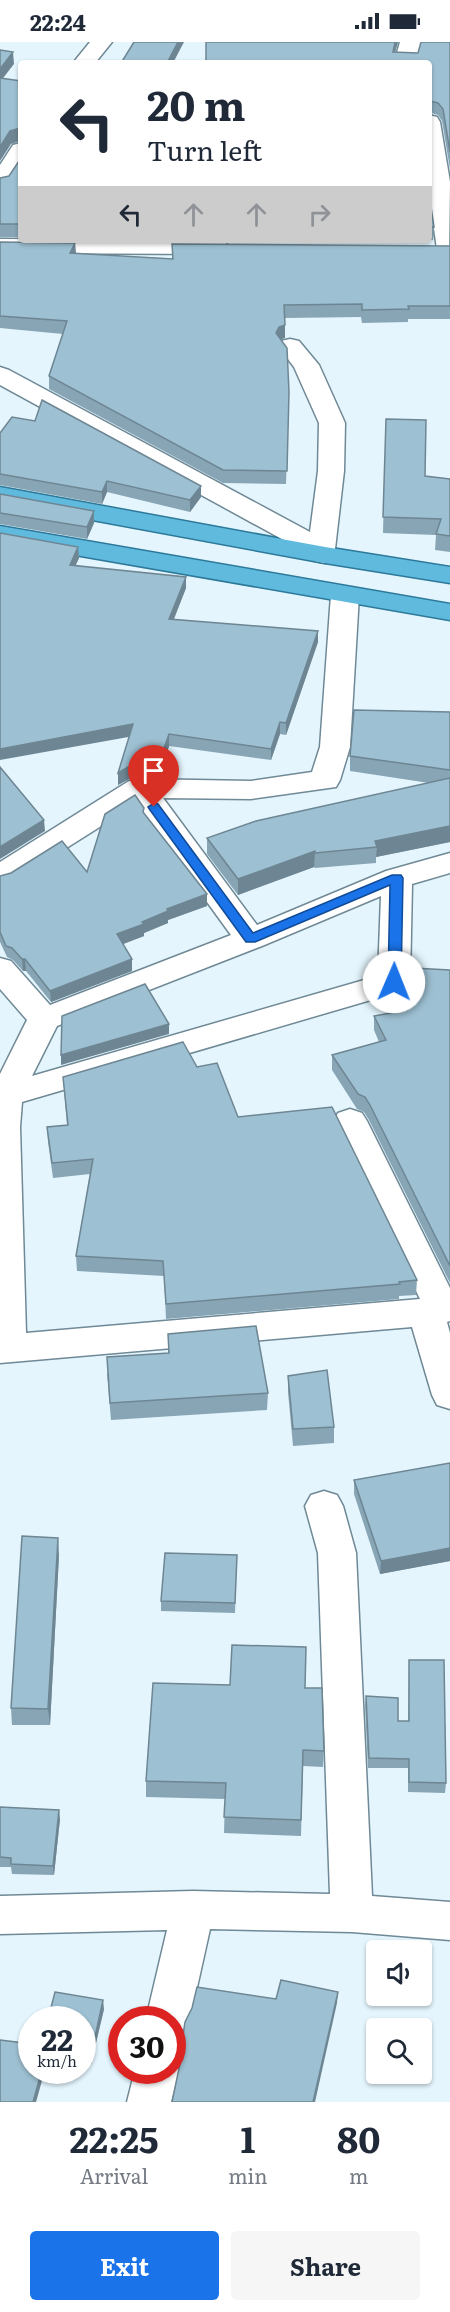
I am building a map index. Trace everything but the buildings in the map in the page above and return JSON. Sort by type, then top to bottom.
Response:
[{"type":"highway","points":[[0,495],[450,575]]},
{"type":"highway","points":[[0,534],[450,612]]},
{"type":"street","points":[[86,60],[101,42]]},
{"type":"street","points":[[406,60],[411,42]]},
{"type":"street","points":[[432,114],[450,114]]},
{"type":"street","points":[[0,182],[18,155]]},
{"type":"street","points":[[425,248],[450,249],[435,191],[432,156]]},
{"type":"street","points":[[0,246],[153,243],[236,247]]},
{"type":"street","points":[[0,375],[323,552],[332,471],[332,423],[306,365],[290,346]]},
{"type":"street","points":[[0,876],[140,788],[251,790],[325,780],[335,747],[345,595]]},
{"type":"street","points":[[140,788],[251,939]]},
{"type":"street","points":[[440,1309],[4,1349],[3,1127],[6,1095],[44,1019],[251,939],[397,878],[450,863]]},
{"type":"street","points":[[6,1095],[394,982],[397,878]]},
{"type":"street","points":[[0,969],[44,1019]]},
{"type":"street","points":[[350,1121],[440,1309],[450,1395]]},
{"type":"street","points":[[324,1506],[337,1553],[352,1913]]},
{"type":"street","points":[[171,2006],[193,1910]]},
{"type":"street","points":[[0,1915],[193,1910],[352,1913],[450,1921]]},
{"type":"street","points":[[149,2102],[153,2084]]},
{"type":"route","points":[[154,807],[251,939],[397,878],[394,982]]}]
